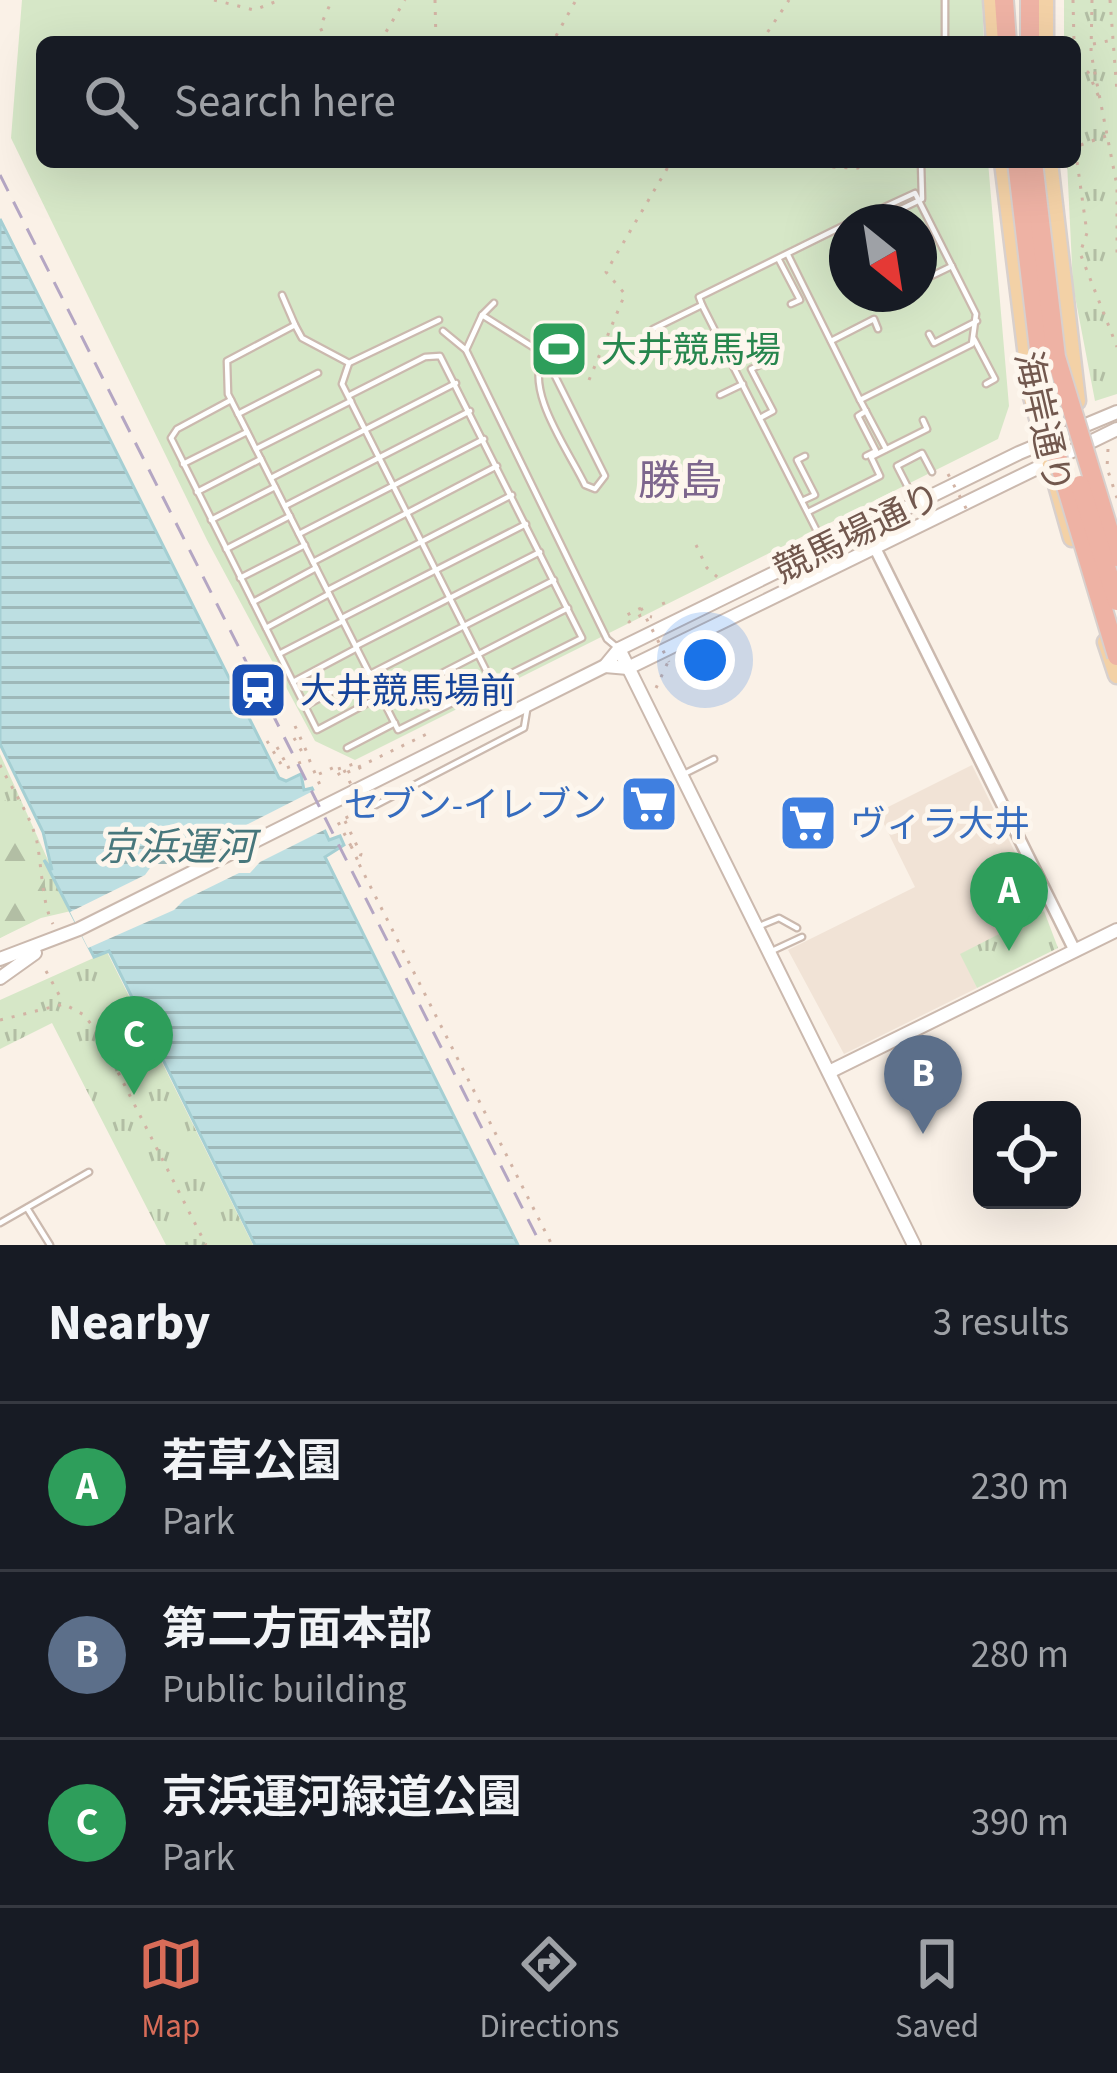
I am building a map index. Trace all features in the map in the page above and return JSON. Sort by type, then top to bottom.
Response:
[{"type":"highway","points":[[1004,0],[1010,36]]},
{"type":"highway","points":[[1012,36],[1015,0]]},
{"type":"highway","points":[[1030,0],[1030,36]]},
{"type":"highway","points":[[1018,168],[1048,426],[1117,656]]},
{"type":"highway","points":[[1019,168],[1072,457],[1117,601]]},
{"type":"highway","points":[[1056,357],[1117,557]]},
{"type":"main road","points":[[992,0],[995,36]]},
{"type":"main road","points":[[1045,0],[1045,36]]},
{"type":"main road","name":"海岸通り","points":[[1018,168],[1028,371],[1045,451],[1117,675]]},
{"type":"main road","name":"海岸通り","points":[[1050,168],[1064,321],[1086,432],[1117,527]]},
{"type":"street","name":"競馬場通り","points":[[45,945],[605,666],[619,649],[916,503],[1086,432],[1117,412]]},
{"type":"street","name":"競馬場通り","points":[[1086,432],[1115,435]]},
{"type":"street","name":"競馬場通り","points":[[628,668],[874,545],[1045,451]]},
{"type":"street","points":[[874,545],[1076,951]]},
{"type":"street","points":[[619,649],[914,1245]]},
{"type":"street","points":[[605,666],[628,668]]},
{"type":"street","points":[[829,1072],[1117,930]]},
{"type":"street","points":[[0,959],[45,945]]},
{"type":"street","points":[[0,978],[45,945]]},
{"type":"lane","points":[[945,0],[945,36]]},
{"type":"lane","points":[[921,168],[922,199],[976,321],[974,339],[995,380],[986,384]]},
{"type":"lane","points":[[888,204],[907,195],[922,199]]},
{"type":"lane","points":[[912,204],[922,199]]},
{"type":"lane","points":[[826,548],[699,297],[829,233]]},
{"type":"lane","points":[[787,254],[886,449]]},
{"type":"lane","points":[[778,258],[800,300],[791,304]]},
{"type":"lane","points":[[937,273],[952,266]]},
{"type":"lane","points":[[282,295],[302,338],[349,363]]},
{"type":"lane","points":[[466,350],[482,315],[494,303]]},
{"type":"lane","points":[[648,348],[652,329],[702,304]]},
{"type":"lane","points":[[482,315],[544,354],[605,476],[595,489],[585,484],[542,396],[537,366],[544,354]]},
{"type":"lane","points":[[439,320],[349,363],[342,384],[493,684]]},
{"type":"lane","points":[[831,341],[874,320],[878,328]]},
{"type":"lane","points":[[929,334],[934,343],[976,321]]},
{"type":"lane","points":[[256,449],[432,354],[447,363],[582,638],[398,730],[231,400],[227,361],[295,325]]},
{"type":"lane","points":[[443,331],[466,350],[608,640],[619,649]]},
{"type":"lane","points":[[860,400],[974,339]]},
{"type":"lane","points":[[760,365],[751,370],[773,411],[760,418]]},
{"type":"lane","points":[[238,413],[318,373]]},
{"type":"lane","points":[[271,478],[456,383]]},
{"type":"lane","points":[[721,395],[742,384]]},
{"type":"lane","points":[[231,400],[172,434],[195,493],[317,730],[568,608]]},
{"type":"lane","points":[[285,506],[470,411]]},
{"type":"lane","points":[[866,411],[858,416],[876,451],[866,456]]},
{"type":"lane","points":[[808,512],[880,476],[871,457],[927,428],[923,420]]},
{"type":"lane","points":[[183,465],[247,432]]},
{"type":"lane","points":[[299,533],[484,439]]},
{"type":"lane","points":[[916,503],[897,466],[922,453],[932,472]]},
{"type":"lane","points":[[802,501],[815,495],[797,460],[805,456]]},
{"type":"lane","points":[[195,493],[261,459]]},
{"type":"lane","points":[[252,602],[497,466]]},
{"type":"lane","points":[[209,521],[275,487]]},
{"type":"lane","points":[[266,628],[512,495]]},
{"type":"lane","points":[[224,550],[290,516]]},
{"type":"lane","points":[[279,654],[526,524]]},
{"type":"lane","points":[[239,578],[304,545]]},
{"type":"lane","points":[[293,682],[540,552]]},
{"type":"lane","points":[[305,706],[554,580]]},
{"type":"lane","points":[[370,808],[524,728],[528,705]]},
{"type":"lane","points":[[347,748],[394,723]]},
{"type":"lane","points":[[682,775],[714,760]]},
{"type":"lane","points":[[1021,873],[1034,866]]},
{"type":"lane","points":[[757,927],[779,918],[797,928]]},
{"type":"lane","points":[[770,952],[802,937]]},
{"type":"lane","points":[[0,1223],[88,1172]]},
{"type":"lane","points":[[27,1208],[50,1245]]},
{"type":"path","points":[[214,0],[254,10],[280,0]]},
{"type":"path","points":[[324,36],[320,27],[332,0]]},
{"type":"path","points":[[384,36],[405,0]]},
{"type":"path","points":[[435,0],[436,36]]},
{"type":"path","points":[[556,36],[576,0]]},
{"type":"path","points":[[764,36],[789,0]]},
{"type":"path","points":[[1073,0],[1074,36]]},
{"type":"path","points":[[1092,0],[1091,44],[1117,186],[1117,257]]},
{"type":"path","points":[[1110,0],[1117,92]]},
{"type":"path","points":[[1091,44],[1114,40]]},
{"type":"path","points":[[1081,73],[1088,72],[1104,109]]},
{"type":"path","points":[[1081,142],[1108,135]]},
{"type":"path","points":[[589,380],[625,294],[606,272],[667,168]]},
{"type":"path","points":[[1079,168],[1088,233],[1080,253],[1117,347]]},
{"type":"path","points":[[1115,435],[1105,454],[1117,498]]},
{"type":"path","points":[[949,474],[968,512]]},
{"type":"path","points":[[696,545],[707,568],[724,583]]},
{"type":"path","points":[[662,602],[667,610]]},
{"type":"path","points":[[652,617],[641,615],[629,622],[626,616],[641,608],[669,662],[656,688]]},
{"type":"path","points":[[296,726],[308,759]]},
{"type":"path","points":[[319,775],[357,763],[361,770],[434,731]]},
{"type":"path","points":[[294,738],[319,775],[322,790]]},
{"type":"path","points":[[267,741],[280,766],[289,768],[308,759]]},
{"type":"path","points":[[277,747],[289,768]]},
{"type":"path","points":[[0,765],[37,841],[48,888],[44,908],[53,924]]},
{"type":"path","points":[[339,771],[363,809],[338,822],[552,1245]]},
{"type":"path","points":[[345,821],[361,854],[358,862]]},
{"type":"path","points":[[46,971],[64,1004],[98,1033],[206,1245]]},
{"type":"path","points":[[0,1021],[64,1004]]},
{"type":"shaded area","points":[[972,765],[1044,911],[961,954],[977,988],[844,1054],[788,950],[915,887],[878,812]]},
{"type":"green space","name":"大井競馬場","points":[[22,0],[982,0],[984,36],[36,36],[36,168],[989,168],[1009,406],[998,439],[355,760],[315,741],[207,540],[11,138]]},
{"type":"green space","points":[[1064,0],[1117,0],[1117,394],[1095,401],[1073,286],[1067,168],[1081,168],[1081,36],[1064,36]]},
{"type":"green space","points":[[0,754],[71,911],[41,918],[0,938]]},
{"type":"green space","points":[[0,792],[37,852],[45,889],[25,923],[0,938],[0,836],[10,836],[14,826]]},
{"type":"green space","points":[[1044,911],[1058,948],[977,988],[960,954]]},
{"type":"green space","points":[[107,952],[253,1245],[166,1245],[52,1023],[0,1049],[0,1000]]},
{"type":"water","name":"京浜運河","points":[[0,219],[279,778],[286,781],[301,774],[304,790],[312,788],[330,824],[323,827],[329,840],[340,836],[344,845],[325,857],[518,1245],[255,1245],[109,951],[94,957],[44,860],[52,870],[43,832],[0,744]]},
{"type":"pier","points":[[319,788],[336,824],[260,862],[250,873],[239,873],[184,900],[174,910],[88,948],[70,912],[145,875],[153,864],[168,864],[221,837],[229,827],[242,827]]},
{"type":"railway","points":[[0,175],[541,1245]]},
{"type":"place","name":"大井競馬場","points":[[559,349]]},
{"type":"place","name":"大井競馬場前","points":[[258,690]]},
{"type":"place","name":"セブン-イレブン","points":[[649,804]]},
{"type":"place","name":"ヴィラ大井","points":[[808,823]]},
{"type":"place","name":"若草公園","points":[[1009,951]]},
{"type":"place","name":"京浜運河緑道公園","points":[[134,1095]]},
{"type":"place","name":"第二方面本部","points":[[923,1134]]},
{"type":"district","name":"勝島","points":[[680,480]]}]
